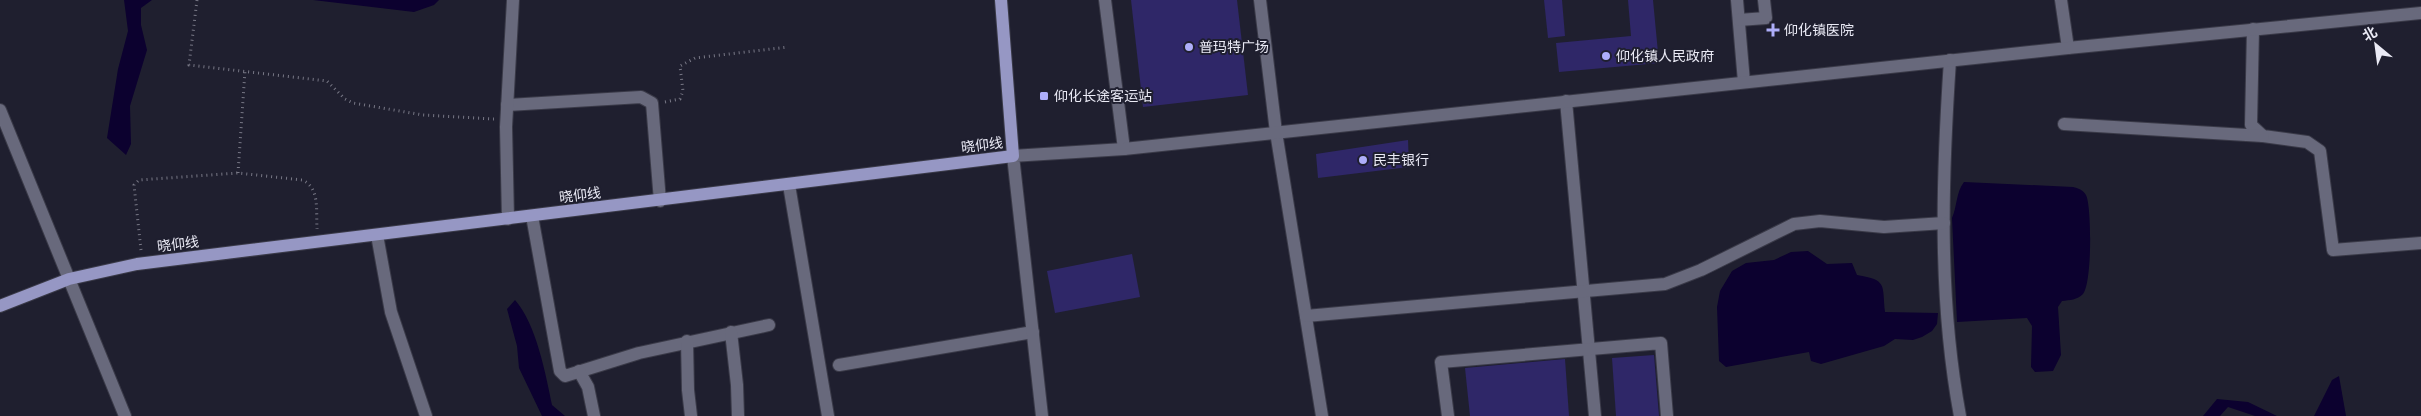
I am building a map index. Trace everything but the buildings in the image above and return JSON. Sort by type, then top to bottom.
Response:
[{"type":"main road","name":"晓仰线","points":[[0,306],[69,279],[142,263],[660,201],[1013,156],[1001,0]]},
{"type":"street","points":[[508,219],[507,120],[513,0]]},
{"type":"street","points":[[1106,0],[1124,149]]},
{"type":"street","points":[[1260,0],[1276,132],[1322,416]]},
{"type":"street","points":[[1737,0],[1744,82]]},
{"type":"street","points":[[1739,20],[1766,18],[1764,0]]},
{"type":"street","points":[[2061,0],[2068,48]]},
{"type":"street","points":[[1042,416],[1013,156],[1124,149],[1950,60],[2421,13]]},
{"type":"street","points":[[2253,30],[2251,126],[2264,136]]},
{"type":"street","points":[[1950,60],[1943,158],[1945,310],[1960,416]]},
{"type":"street","points":[[508,105],[641,97],[652,103],[660,201]]},
{"type":"street","points":[[1566,101],[1595,416]]},
{"type":"street","points":[[0,110],[126,416]]},
{"type":"street","points":[[2064,124],[2264,136],[2307,142],[2320,151],[2333,250],[2421,243]]},
{"type":"street","points":[[789,185],[828,416]]},
{"type":"street","points":[[532,216],[560,371],[565,376],[687,341],[769,325]]},
{"type":"street","points":[[1306,316],[1665,284],[1701,270],[1794,224],[1820,221],[1884,227],[1944,223]]},
{"type":"street","points":[[377,235],[391,312],[426,416]]},
{"type":"street","points":[[731,332],[738,385],[738,416]]},
{"type":"street","points":[[839,365],[1033,332]]},
{"type":"street","points":[[687,341],[688,390],[691,416]]},
{"type":"street","points":[[1448,416],[1441,362],[1661,343],[1667,416]]},
{"type":"street","points":[[579,372],[588,387],[594,416]]},
{"type":"path","points":[[197,0],[189,65],[326,80],[345,99],[353,103],[423,115],[507,120]]},
{"type":"path","points":[[652,103],[680,99],[683,91],[680,66],[695,58],[788,47]]},
{"type":"path","points":[[238,173],[245,71]]},
{"type":"path","points":[[142,263],[134,185],[139,180],[238,173],[302,180],[311,184],[314,190],[318,242]]},
{"type":"shaded area","points":[[124,0],[152,0],[141,8],[141,25],[147,50],[130,106],[131,144],[126,155],[107,138],[118,69],[128,31]]},
{"type":"shaded area","points":[[313,0],[439,0],[434,5],[414,12]]},
{"type":"shaded area","points":[[1964,182],[2073,187],[2086,195],[2090,229],[2086,287],[2081,296],[2076,299],[2062,301],[2058,307],[2061,355],[2053,371],[2035,372],[2031,367],[2032,326],[2027,318],[1957,322],[1952,218],[1959,190]]},
{"type":"shaded area","points":[[1808,251],[1827,264],[1852,263],[1857,275],[1879,282],[1883,290],[1885,312],[1938,313],[1937,324],[1932,331],[1922,337],[1913,340],[1895,339],[1884,346],[1821,364],[1811,361],[1809,352],[1726,367],[1719,361],[1717,307],[1720,291],[1732,271],[1746,263],[1774,260],[1791,252]]},
{"type":"shaded area","points":[[515,300],[529,322],[534,335],[552,405],[565,416],[542,416],[519,368],[517,346],[507,309]]},
{"type":"shaded area","points":[[2339,376],[2346,416],[2314,416],[2332,380]]},
{"type":"shaded area","points":[[2217,399],[2248,402],[2277,416],[2255,416],[2228,407],[2220,416],[2203,416]]},
{"type":"place","name":"仰化镇医院","points":[[1773,30]]},
{"type":"place","name":"普玛特广场","points":[[1189,47]]},
{"type":"place","name":"仰化镇人民政府","points":[[1606,56]]},
{"type":"place","name":"仰化长途客运站","points":[[1044,96]]},
{"type":"place","name":"民丰银行","points":[[1363,160]]}]
